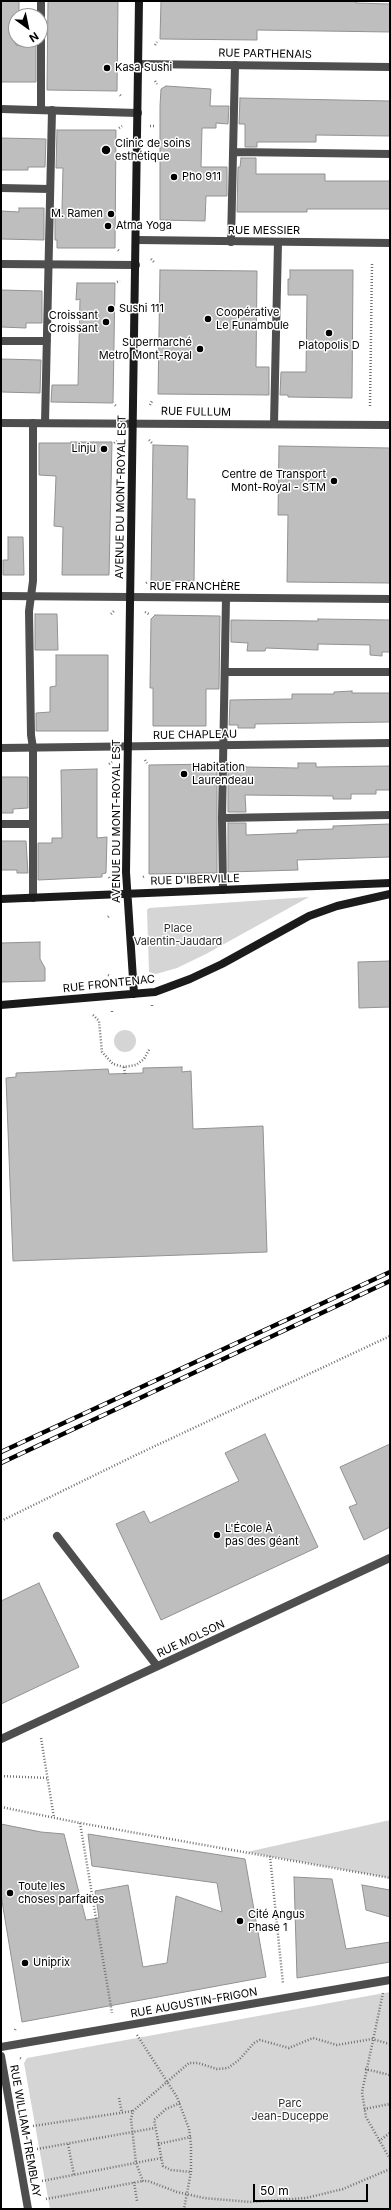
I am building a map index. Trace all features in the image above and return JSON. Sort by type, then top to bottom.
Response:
[{"type":"main road","name":"AVENUE DU MONT-ROYAL EST","points":[[134,994],[126,894],[129,598],[137,240],[139,1]]},
{"type":"main road","name":"RUE D'IBERVILLE","points":[[1,899],[390,883]]},
{"type":"main road","name":"RUE FRONTENAC","points":[[1,1005],[155,992],[190,979],[309,916],[337,906],[390,894]]},
{"type":"street","points":[[41,1],[41,110]]},
{"type":"street","name":"RUE PARTHENAIS","points":[[139,64],[390,67]]},
{"type":"street","points":[[231,242],[236,65]]},
{"type":"street","points":[[1,109],[138,113]]},
{"type":"street","points":[[46,423],[52,110]]},
{"type":"street","points":[[233,152],[390,154]]},
{"type":"street","points":[[1,188],[50,189]]},
{"type":"street","name":"RUE MESSIER","points":[[137,240],[390,243]]},
{"type":"street","points":[[274,424],[278,242]]},
{"type":"street","points":[[1,264],[136,265]]},
{"type":"street","points":[[1,341],[47,342]]},
{"type":"street","name":"RUE FULLUM","points":[[1,423],[390,425]]},
{"type":"street","points":[[33,423],[33,581],[31,596],[30,735],[33,748],[33,898]]},
{"type":"street","name":"RUE FRANCHÈRE","points":[[1,596],[390,599]]},
{"type":"street","points":[[223,890],[222,818],[226,598]]},
{"type":"street","points":[[225,672],[390,672]]},
{"type":"street","name":"RUE CHAPLEAU","points":[[1,748],[390,743]]},
{"type":"street","points":[[222,818],[390,815]]},
{"type":"street","points":[[1,824],[33,824]]},
{"type":"street","points":[[56,1536],[157,1666]]},
{"type":"street","name":"RUE MOLSON","points":[[1,1739],[390,1558]]},
{"type":"street","name":"RUE AUGUSTIN-FRIGON","points":[[1,2048],[390,1980]]},
{"type":"street","name":"RUE WILLIAM-TREMBLAY","points":[[1,2056],[28,2209]]},
{"type":"path","points":[[155,80],[157,84]]},
{"type":"path","points":[[150,126],[155,126]]},
{"type":"path","points":[[151,259],[155,263]]},
{"type":"path","points":[[370,406],[372,264]]},
{"type":"path","points":[[150,405],[152,401]]},
{"type":"path","points":[[110,614],[114,611]]},
{"type":"path","points":[[145,612],[149,614]]},
{"type":"path","points":[[93,1015],[99,1021],[102,1052],[113,1064],[124,1067],[140,1062],[148,1055],[150,1048]]},
{"type":"path","points":[[124,1067],[125,1074]]},
{"type":"path","points":[[1,1521],[138,1454],[390,1336]]},
{"type":"path","points":[[41,1738],[54,1818]]},
{"type":"path","points":[[1,1776],[48,1778]]},
{"type":"path","points":[[1,1807],[80,1823],[390,1878]]},
{"type":"path","points":[[80,1823],[112,2013]]},
{"type":"path","points":[[270,1856],[283,1984]]},
{"type":"path","points":[[383,1992],[365,2069],[362,2092],[364,2109],[370,2126],[390,2159]]},
{"type":"path","points":[[137,2035],[180,2103],[190,2137],[191,2172],[184,2209]]},
{"type":"path","points":[[33,2126],[133,2111],[188,2063],[198,2063],[217,2069],[228,2068],[239,2060],[254,2043],[260,2040],[288,2048],[313,2038],[337,2045],[372,2039],[390,2044]]},
{"type":"path","points":[[365,2069],[390,2075]]},
{"type":"path","points":[[119,2098],[122,2113]]},
{"type":"path","points":[[180,2103],[166,2109],[157,2116],[154,2120],[155,2128],[161,2158],[165,2168],[177,2172],[191,2172]]},
{"type":"path","points":[[364,2109],[390,2104]]},
{"type":"path","points":[[133,2111],[131,2132],[136,2163],[143,2181]]},
{"type":"path","points":[[37,2149],[155,2128]]},
{"type":"path","points":[[379,2141],[390,2133]]},
{"type":"path","points":[[158,2144],[190,2137]]},
{"type":"path","points":[[68,2144],[74,2175]]},
{"type":"path","points":[[42,2181],[161,2158]]},
{"type":"path","points":[[46,2199],[134,2182],[148,2181],[188,2194],[236,2202],[284,2201],[343,2189],[390,2169]]},
{"type":"path","points":[[134,2182],[137,2201]]},
{"type":"green space","name":"Place Valentin-Jaudard","points":[[309,897],[206,954],[177,968],[156,974],[149,972],[147,910],[149,908]]},
{"type":"green space","points":[[125,1030],[129,1031],[135,1037],[135,1045],[129,1051],[125,1052],[121,1051],[115,1045],[114,1041],[115,1037],[121,1031]]},
{"type":"green space","points":[[390,1820],[390,1878],[247,1852]]},
{"type":"green space","name":"Parc Jean-Duceppe","points":[[390,1992],[390,2209],[50,2209],[24,2063],[27,2058]]},
{"type":"building","points":[[1,1],[19,1],[19,8],[8,8],[8,48],[36,48],[36,82],[1,82]]},
{"type":"building","points":[[48,1],[118,1],[117,91],[47,90]]},
{"type":"building","points":[[161,1],[356,1],[356,3],[390,4],[390,32],[257,30],[257,40],[160,39]]},
{"type":"building","points":[[166,86],[211,89],[210,106],[229,106],[228,124],[216,123],[216,128],[202,128],[201,167],[227,167],[227,196],[206,196],[205,221],[160,220],[160,106],[161,89]]},
{"type":"building","points":[[240,98],[390,101],[390,136],[316,135],[316,142],[257,142],[257,147],[245,147],[245,124],[239,124]]},
{"type":"building","points":[[57,130],[116,130],[115,248],[57,248],[57,240],[55,240],[55,209],[62,209],[63,168],[56,168]]},
{"type":"building","points":[[1,138],[46,139],[45,167],[28,167],[28,170],[1,170]]},
{"type":"building","points":[[241,158],[256,158],[256,174],[325,174],[325,181],[390,181],[390,209],[307,209],[307,212],[237,212],[238,167],[240,167]]},
{"type":"building","points":[[19,208],[44,208],[44,240],[1,239],[1,211],[19,212]]},
{"type":"building","name":"Coopérative Le Funambule","points":[[160,270],[257,271],[256,367],[269,367],[269,395],[158,394]]},
{"type":"building","name":"Platopolis D","points":[[290,270],[353,270],[352,398],[288,397],[288,395],[280,395],[281,372],[306,372],[307,295],[288,295],[288,279],[290,279]]},
{"type":"building","points":[[77,283],[115,283],[113,403],[51,402],[52,385],[78,385],[80,299],[76,300]]},
{"type":"building","points":[[1,290],[42,291],[42,323],[26,323],[26,328],[1,327]]},
{"type":"building","points":[[1,359],[41,360],[40,393],[1,392]]},
{"type":"building","points":[[112,442],[109,575],[62,575],[63,527],[54,526],[56,476],[39,475],[39,443]]},
{"type":"building","name":"Centre de Transport Mont-Royal - STM","points":[[153,445],[188,446],[187,499],[195,499],[194,581],[151,581]]},
{"type":"building","name":"Centre de Transport Mont-Royal - STM","points":[[279,446],[390,448],[390,583],[287,582],[288,515],[278,515]]},
{"type":"building","points":[[8,537],[23,537],[24,575],[3,575],[3,560],[8,560]]},
{"type":"building","points":[[35,614],[57,614],[58,650],[35,650]]},
{"type":"building","points":[[155,615],[220,616],[219,689],[206,689],[206,726],[153,726],[153,688],[150,688],[151,619]]},
{"type":"building","points":[[318,619],[390,620],[390,652],[382,652],[382,656],[370,655],[370,645],[318,644],[318,650],[266,648],[265,651],[247,651],[248,643],[231,642],[231,620],[318,621]]},
{"type":"building","points":[[56,655],[108,655],[108,731],[36,731],[36,713],[50,712],[50,687],[56,686]]},
{"type":"building","points":[[352,691],[352,693],[390,693],[390,722],[255,724],[255,728],[238,728],[238,725],[229,725],[230,700],[292,699],[292,694],[334,694],[334,692]]},
{"type":"building","points":[[298,763],[316,763],[316,767],[390,766],[390,790],[376,790],[376,794],[351,794],[351,799],[333,799],[333,796],[245,795],[246,812],[228,812],[228,765],[246,767],[298,768]]},
{"type":"building","points":[[217,764],[217,873],[149,874],[149,765]]},
{"type":"building","points":[[97,769],[97,838],[107,837],[106,873],[102,874],[102,877],[38,880],[38,843],[52,843],[52,838],[62,838],[61,770]]},
{"type":"building","points":[[1,777],[28,777],[28,808],[13,809],[13,813],[1,813]]},
{"type":"building","points":[[228,823],[246,823],[246,835],[297,833],[297,830],[333,829],[333,826],[390,824],[390,857],[297,860],[298,870],[228,872]]},
{"type":"building","points":[[1,841],[26,841],[28,873],[17,873],[17,870],[1,870]]},
{"type":"building","points":[[40,942],[40,959],[45,968],[45,981],[1,982],[1,943]]},
{"type":"building","points":[[390,961],[390,1007],[359,1008],[358,962]]},
{"type":"building","points":[[182,1067],[182,1072],[191,1071],[193,1129],[263,1126],[267,1252],[13,1261],[6,1078],[16,1077],[16,1073],[108,1069],[109,1074],[143,1073],[143,1068]]},
{"type":"building","name":"L'École À pas des géant","points":[[265,1434],[318,1547],[161,1620],[116,1524],[144,1511],[150,1523],[239,1481],[225,1453]]},
{"type":"building","points":[[390,1444],[390,1527],[364,1540],[349,1507],[357,1504],[340,1467]]},
{"type":"building","points":[[39,1583],[79,1667],[1,1704],[1,1601]]},
{"type":"building","points":[[1,1824],[41,1832],[64,1834],[86,1920],[99,1918],[95,1891],[128,1885],[143,1967],[167,1963],[176,1896],[222,1912],[217,1883],[92,1866],[88,1834],[245,1859],[266,1977],[22,2022],[1,1895]]},
{"type":"building","points":[[294,1877],[332,1879],[346,1949],[390,1942],[390,1962],[297,1978]]},
{"type":"building","points":[[362,1885],[390,1890],[390,1917],[366,1910]]},
{"type":"railway","points":[[1,1452],[390,1272]]},
{"type":"railway","points":[[1,1463],[390,1281]]},
{"type":"place","name":"Kasa Sushi","points":[[107,68]]},
{"type":"place","name":"Clinic de soins esthétique","points":[[106,150]]},
{"type":"place","name":"Pho 911","points":[[174,177]]},
{"type":"place","name":"M. Ramen","points":[[111,214]]},
{"type":"place","name":"Atma Yoga","points":[[108,226]]},
{"type":"place","name":"Sushi 111","points":[[111,309]]},
{"type":"place","name":"Coopérative Le Funambule","points":[[208,319]]},
{"type":"place","name":"Croissant Croissant","points":[[106,322]]},
{"type":"place","name":"Platopolis D","points":[[329,333]]},
{"type":"place","name":"Supermarché Metro Mont-Royal","points":[[200,349]]},
{"type":"place","name":"Linju","points":[[104,449]]},
{"type":"place","name":"Centre de Transport Mont-Royal - STM","points":[[334,481]]},
{"type":"place","name":"Habitation Laurendeau","points":[[184,774]]},
{"type":"place","name":"L'École À pas des géant","points":[[217,1535]]},
{"type":"place","name":"Toute les choses parfaites","points":[[10,1893]]},
{"type":"place","name":"Cité Angus Phase 1","points":[[240,1921]]},
{"type":"place","name":"Uniprix","points":[[25,1963]]}]
